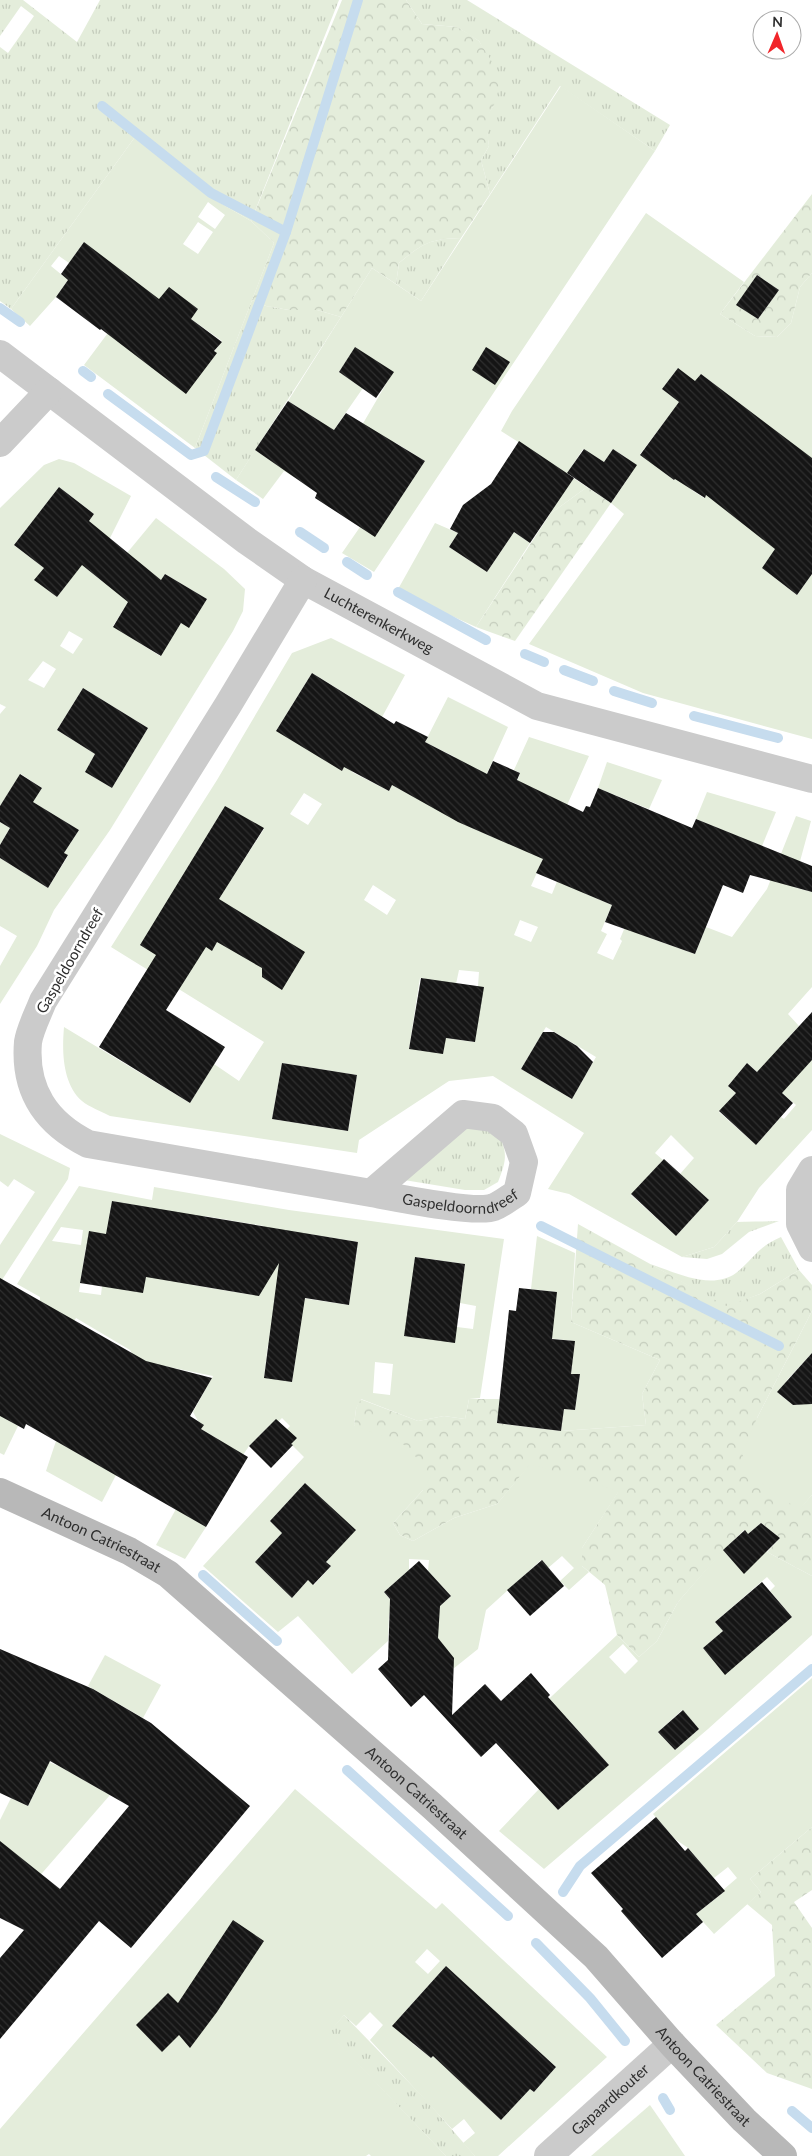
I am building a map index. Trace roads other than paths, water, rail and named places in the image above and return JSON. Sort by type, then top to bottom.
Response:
[{"type":"main road","name":"Antoon Catriestraat","points":[[0,1492],[129,1551],[168,1574],[424,1800],[596,1957],[672,2044],[744,2120],[783,2156]]},
{"type":"street","name":"Luchterenkerkweg","points":[[0,354],[247,541],[303,580],[537,706],[812,779]]},
{"type":"street","points":[[0,443],[49,391]]},
{"type":"street","name":"Gaspeldoorndreef","points":[[303,580],[218,722],[43,1001],[28,1040],[30,1082],[44,1110],[70,1135],[88,1144],[371,1193],[466,1207],[493,1208],[517,1193],[524,1162],[514,1134],[493,1118],[462,1114],[371,1193]]},
{"type":"street","points":[[812,1170],[800,1190],[800,1224],[812,1248]]},
{"type":"street","name":"Gapaardkouter","points":[[548,2156],[672,2044]]},
{"type":"waterway","points":[[108,394],[191,455],[204,451],[286,232],[358,0]]},
{"type":"waterway","points":[[102,106],[211,193],[286,232]]},
{"type":"waterway","points":[[0,308],[20,322]]},
{"type":"waterway","points":[[83,371],[91,377]]},
{"type":"waterway","points":[[216,477],[255,502]]},
{"type":"waterway","points":[[300,532],[324,548]]},
{"type":"waterway","points":[[347,562],[367,575]]},
{"type":"waterway","points":[[398,592],[486,640]]},
{"type":"waterway","points":[[525,654],[544,662]]},
{"type":"waterway","points":[[564,670],[593,681]]},
{"type":"waterway","points":[[614,691],[652,703]]},
{"type":"waterway","points":[[694,716],[778,738]]},
{"type":"waterway","points":[[541,1226],[779,1346]]},
{"type":"waterway","points":[[203,1575],[277,1641]]},
{"type":"waterway","points":[[563,1892],[580,1866],[812,1669]]},
{"type":"waterway","points":[[347,1770],[508,1916]]},
{"type":"waterway","points":[[536,1943],[590,1998],[625,2041]]},
{"type":"waterway","points":[[663,2098],[670,2110]]},
{"type":"waterway","points":[[792,2111],[812,2128]]}]
